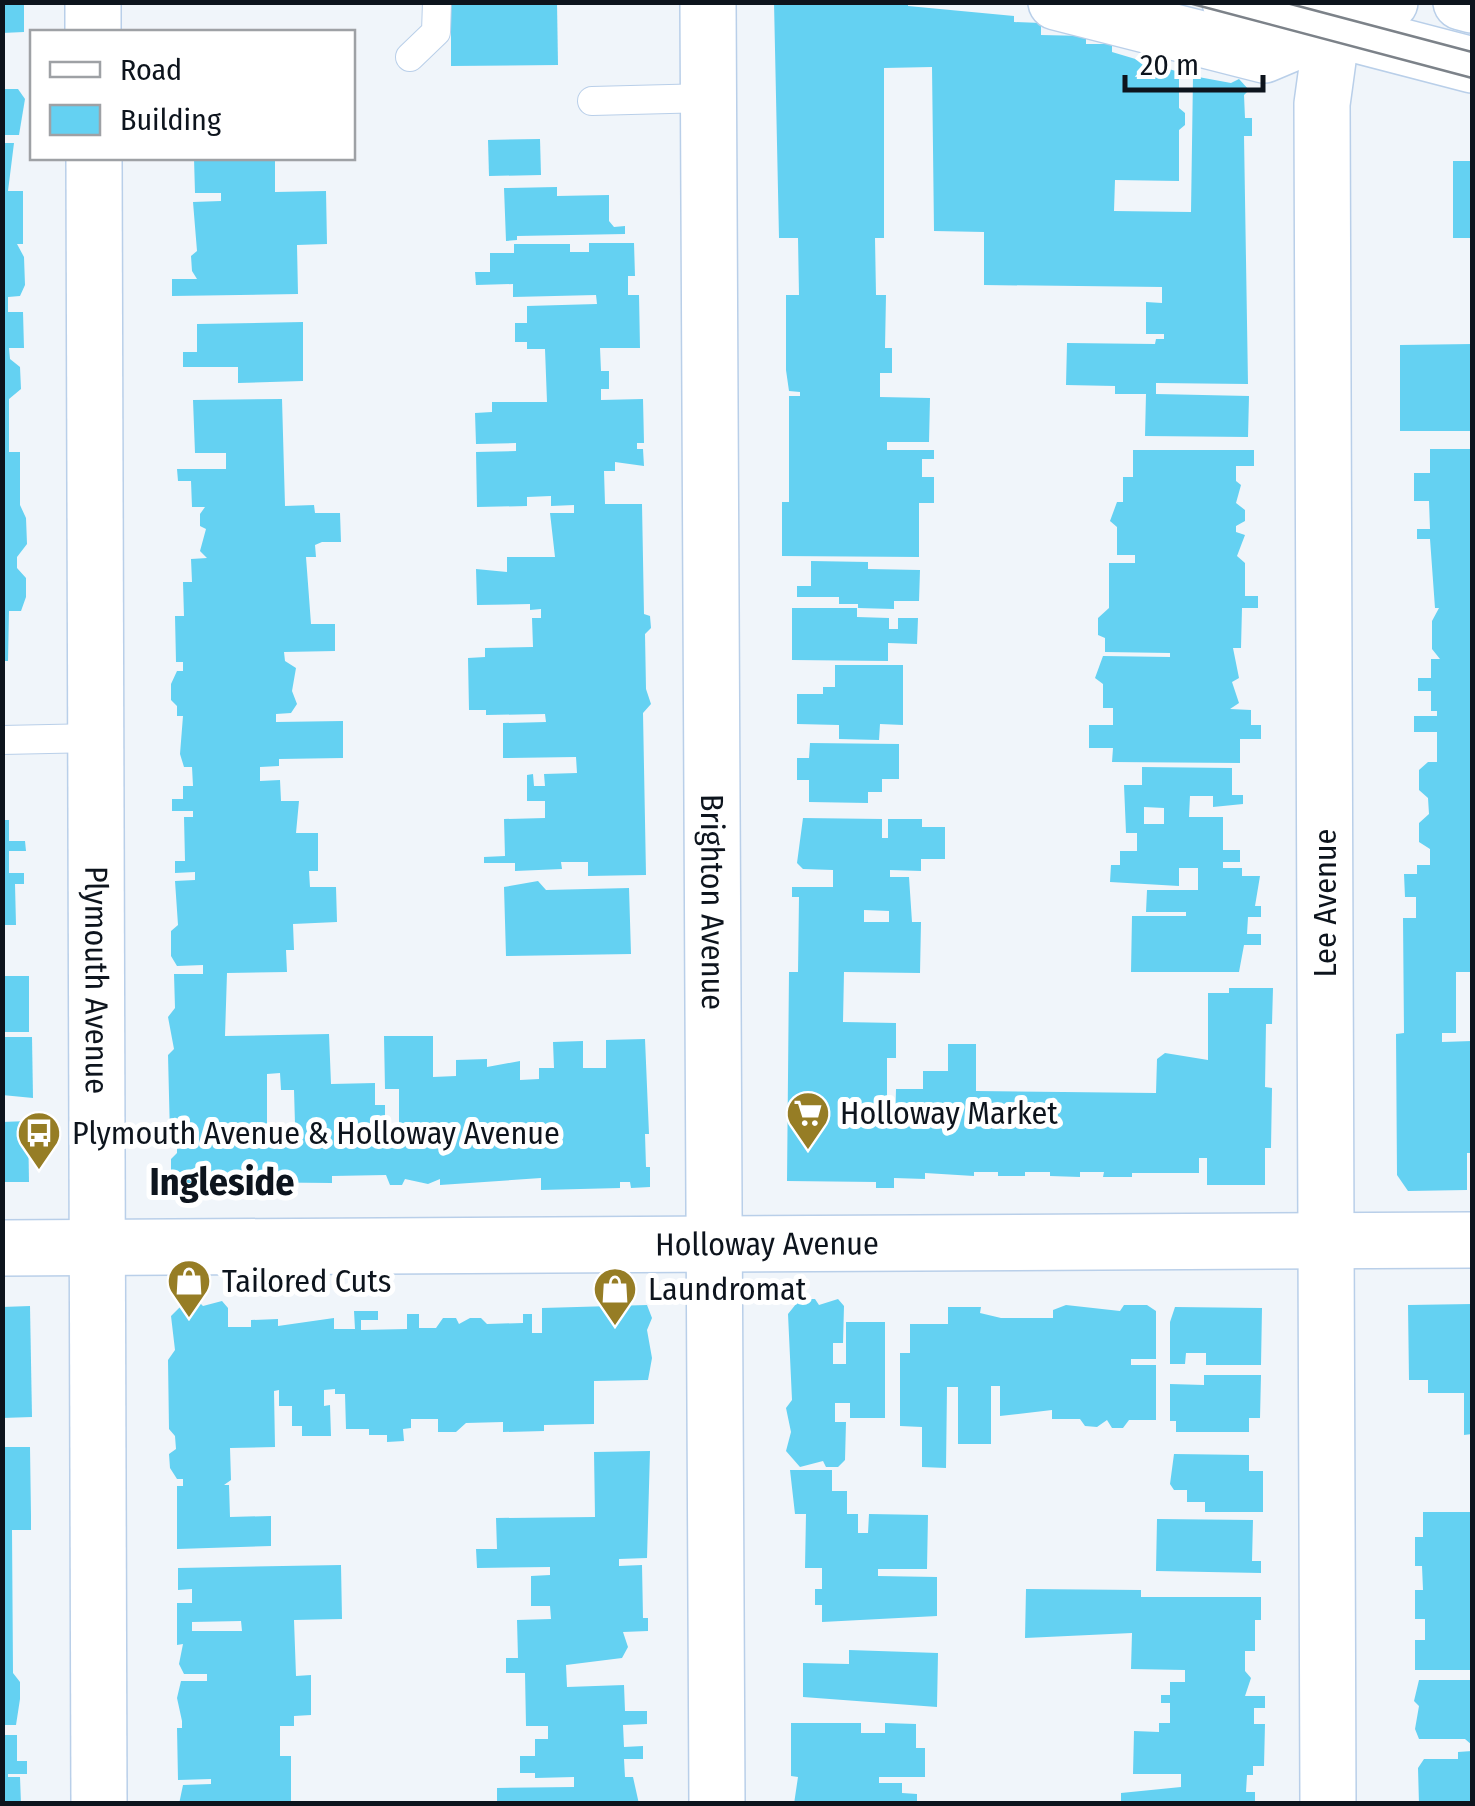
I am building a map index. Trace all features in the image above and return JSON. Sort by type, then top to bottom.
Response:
[{"type":"street","points":[[93,2],[94,30]]},
{"type":"street","name":"Brighton Avenue","points":[[708,2],[716,1804]]},
{"type":"street","points":[[1056,2],[1264,55],[1334,16],[1390,2]]},
{"type":"street","points":[[1230,2],[1334,16],[1472,65]]},
{"type":"street","points":[[1461,2],[1472,5]]},
{"type":"street","name":"Lee Avenue","points":[[1328,1804],[1322,104],[1334,16]]},
{"type":"street","name":"Plymouth Avenue","points":[[94,160],[99,1804]]},
{"type":"street","name":"Holloway Avenue","points":[[2,1248],[1472,1240]]},
{"type":"lane","points":[[410,58],[436,32],[437,2]]},
{"type":"lane","points":[[592,101],[708,98]]},
{"type":"lane","points":[[2,740],[96,738]]},
{"type":"building","points":[[2,2],[24,2],[24,32],[2,33]]},
{"type":"building","points":[[451,2],[557,2],[558,65],[451,66]]},
{"type":"building","points":[[774,2],[908,2],[908,6],[1014,16],[1014,22],[1041,23],[1041,35],[1086,36],[1086,44],[1112,44],[1112,52],[1179,72],[1179,108],[1185,113],[1185,125],[1179,130],[1179,181],[1115,180],[1114,211],[1191,212],[1193,76],[1231,83],[1239,79],[1249,90],[1244,95],[1245,118],[1252,118],[1252,136],[1244,136],[1248,384],[1156,383],[1156,394],[1249,396],[1248,437],[1145,436],[1146,394],[1115,394],[1115,386],[1066,385],[1067,343],[1155,344],[1156,339],[1164,339],[1164,334],[1146,334],[1146,302],[1162,303],[1162,287],[984,285],[984,232],[934,231],[932,67],[884,68],[884,238],[875,238],[876,295],[886,295],[885,348],[892,348],[892,373],[880,373],[880,397],[930,398],[929,442],[887,442],[887,450],[934,450],[934,459],[922,459],[922,477],[934,477],[934,503],[919,503],[919,557],[782,556],[782,502],[789,502],[789,396],[800,396],[800,392],[789,391],[786,370],[786,295],[799,295],[798,238],[779,238]]},
{"type":"building","points":[[2,89],[18,89],[25,99],[19,135],[2,135]]},
{"type":"building","points":[[540,139],[541,175],[489,176],[488,140]]},
{"type":"building","points":[[2,143],[14,143],[8,191],[23,191],[23,244],[17,244],[24,257],[25,285],[20,296],[8,297],[8,312],[23,312],[24,348],[9,348],[10,359],[20,367],[21,389],[9,399],[9,452],[20,452],[20,505],[26,518],[27,544],[17,557],[17,568],[26,578],[26,597],[21,611],[9,611],[8,661],[2,661]]},
{"type":"building","points":[[194,160],[275,160],[275,192],[326,191],[327,244],[297,245],[298,294],[172,296],[172,279],[197,279],[191,256],[197,251],[193,202],[221,201],[221,193],[195,193]]},
{"type":"building","points":[[1453,161],[1472,161],[1472,238],[1453,238]]},
{"type":"building","points":[[557,187],[557,196],[609,195],[609,221],[614,227],[625,226],[625,234],[517,236],[517,240],[506,241],[504,188]]},
{"type":"building","points":[[589,243],[634,243],[635,276],[628,276],[628,295],[639,295],[640,348],[600,348],[601,371],[609,371],[609,389],[601,389],[601,400],[643,399],[644,443],[637,443],[637,449],[643,449],[644,466],[615,462],[615,471],[604,471],[605,504],[642,504],[644,614],[650,616],[651,628],[645,634],[646,689],[651,704],[643,713],[646,875],[588,876],[588,862],[561,862],[562,869],[515,871],[515,863],[484,863],[484,857],[505,856],[504,819],[545,818],[545,801],[527,801],[527,775],[533,774],[534,786],[545,786],[544,774],[577,773],[576,757],[503,758],[503,723],[546,722],[545,714],[486,715],[486,710],[469,710],[468,658],[485,657],[485,648],[533,647],[532,618],[541,618],[541,609],[530,610],[530,604],[477,605],[476,569],[507,572],[507,557],[555,557],[550,513],[574,513],[574,505],[551,506],[551,496],[527,497],[527,506],[477,507],[476,452],[516,451],[516,443],[476,444],[475,413],[492,412],[492,402],[547,402],[545,349],[527,349],[527,342],[515,342],[515,323],[527,323],[527,306],[597,304],[596,295],[513,297],[513,284],[476,285],[475,272],[490,272],[490,253],[514,253],[514,244],[570,244],[570,252],[589,252]]},
{"type":"building","points":[[303,322],[303,381],[238,383],[238,367],[183,367],[183,352],[197,352],[197,324]]},
{"type":"building","points":[[1472,344],[1472,431],[1400,431],[1400,345]]},
{"type":"building","points":[[282,399],[285,506],[314,505],[315,513],[340,513],[341,542],[315,545],[316,557],[306,557],[311,624],[335,624],[335,651],[284,652],[285,661],[296,668],[292,691],[297,704],[291,713],[276,714],[276,722],[343,721],[343,758],[279,759],[279,766],[260,767],[260,781],[280,780],[281,801],[299,801],[296,833],[318,833],[318,871],[309,871],[310,887],[336,887],[337,922],[293,924],[294,950],[286,950],[287,972],[227,973],[225,1036],[329,1034],[331,1084],[375,1083],[375,1105],[385,1105],[385,1138],[399,1137],[399,1089],[385,1089],[384,1036],[433,1036],[433,1077],[456,1076],[456,1060],[487,1059],[487,1067],[520,1061],[520,1080],[539,1079],[539,1068],[554,1068],[553,1042],[583,1041],[583,1068],[606,1068],[606,1040],[645,1039],[649,1134],[645,1134],[646,1167],[650,1167],[650,1187],[631,1188],[630,1182],[620,1182],[620,1188],[541,1190],[541,1178],[440,1185],[440,1179],[428,1184],[405,1179],[402,1185],[390,1185],[386,1175],[332,1176],[332,1183],[228,1182],[223,1191],[212,1191],[209,1185],[184,1191],[171,1176],[171,1159],[177,1153],[177,1142],[170,1136],[168,1055],[174,1049],[168,1017],[175,1008],[174,974],[203,974],[203,965],[177,966],[171,956],[171,931],[178,925],[175,881],[195,880],[195,872],[175,873],[175,861],[185,861],[184,817],[193,817],[193,811],[172,811],[172,799],[183,799],[183,786],[193,786],[192,767],[184,767],[180,754],[183,716],[177,716],[177,706],[171,700],[171,684],[177,671],[183,671],[183,662],[176,662],[175,616],[184,616],[183,582],[192,582],[191,559],[207,558],[200,551],[206,529],[200,526],[200,514],[205,507],[192,507],[191,481],[178,481],[177,469],[226,469],[226,453],[195,453],[193,400]],"holes":[[[280,1073],[281,1090],[294,1090],[295,1124],[267,1124],[267,1074]]]},
{"type":"building","points":[[1430,449],[1472,449],[1472,972],[1456,972],[1456,1033],[1442,1033],[1442,1042],[1472,1041],[1472,1153],[1467,1153],[1467,1190],[1408,1191],[1397,1175],[1396,1034],[1404,1033],[1403,918],[1416,918],[1416,897],[1405,897],[1404,874],[1417,874],[1417,865],[1430,865],[1430,849],[1419,842],[1419,823],[1429,814],[1428,798],[1419,790],[1419,770],[1428,762],[1437,762],[1437,732],[1414,732],[1414,716],[1437,716],[1437,711],[1431,711],[1431,691],[1418,691],[1418,678],[1431,678],[1431,659],[1440,659],[1432,649],[1432,621],[1439,608],[1435,608],[1430,539],[1417,539],[1417,529],[1430,529],[1429,501],[1414,501],[1414,473],[1430,473]]},
{"type":"building","points":[[1133,450],[1254,450],[1254,466],[1236,466],[1236,481],[1241,485],[1236,503],[1245,510],[1245,521],[1236,526],[1236,532],[1245,535],[1237,556],[1245,563],[1245,596],[1258,596],[1258,608],[1242,608],[1241,648],[1233,648],[1239,678],[1232,682],[1239,703],[1230,709],[1251,710],[1251,725],[1261,725],[1261,739],[1240,739],[1240,763],[1112,762],[1113,748],[1089,748],[1089,725],[1113,725],[1113,708],[1103,708],[1103,684],[1095,678],[1103,656],[1170,657],[1170,653],[1105,652],[1105,638],[1098,635],[1098,618],[1109,608],[1109,563],[1135,563],[1135,555],[1117,555],[1117,527],[1110,521],[1117,502],[1123,502],[1123,477],[1133,477]]},
{"type":"building","points":[[811,561],[868,562],[868,569],[920,570],[919,601],[894,601],[894,609],[858,608],[858,604],[839,604],[839,597],[797,597],[797,586],[811,586]]},
{"type":"building","points":[[792,608],[857,608],[857,617],[889,618],[889,629],[898,629],[898,618],[918,618],[917,644],[888,643],[888,661],[792,660]]},
{"type":"building","points":[[835,665],[903,665],[903,725],[880,724],[879,740],[839,739],[839,725],[797,724],[797,694],[823,694],[823,687],[835,687]]},
{"type":"building","points":[[810,743],[899,744],[899,779],[882,779],[882,792],[868,792],[868,803],[809,802],[809,780],[797,780],[797,758],[809,758]]},
{"type":"building","points":[[1142,767],[1232,768],[1232,795],[1243,795],[1243,804],[1213,807],[1213,796],[1190,796],[1189,817],[1223,817],[1223,850],[1240,850],[1240,862],[1223,862],[1223,868],[1242,868],[1242,876],[1260,876],[1255,906],[1261,906],[1261,917],[1248,917],[1247,934],[1261,934],[1261,945],[1244,945],[1239,972],[1131,972],[1132,916],[1186,916],[1186,912],[1146,912],[1147,890],[1198,890],[1198,868],[1179,868],[1179,886],[1110,882],[1111,865],[1120,865],[1120,851],[1137,851],[1137,833],[1126,833],[1124,785],[1142,785]],"holes":[[[1144,807],[1164,808],[1164,824],[1144,824]]]},
{"type":"building","points":[[803,818],[882,819],[882,838],[888,838],[888,819],[922,819],[922,827],[945,827],[945,859],[921,859],[921,871],[890,870],[890,877],[909,877],[912,922],[921,922],[920,973],[844,972],[843,1022],[896,1023],[896,1058],[887,1058],[887,1128],[895,1128],[896,1089],[923,1089],[923,1071],[948,1071],[948,1044],[976,1044],[976,1091],[1156,1093],[1157,1059],[1165,1053],[1208,1060],[1208,993],[1229,993],[1229,988],[1273,988],[1272,1024],[1266,1024],[1265,1087],[1272,1088],[1271,1148],[1265,1148],[1265,1185],[1207,1185],[1207,1158],[1199,1158],[1199,1173],[1132,1173],[1132,1177],[1103,1177],[1104,1172],[1080,1172],[1080,1177],[1050,1176],[1050,1172],[1025,1172],[1025,1176],[998,1176],[998,1172],[974,1172],[974,1176],[925,1173],[925,1179],[894,1178],[894,1188],[876,1188],[876,1182],[787,1181],[789,972],[798,972],[799,897],[792,897],[792,887],[833,887],[833,870],[803,869],[797,863]],"holes":[[[864,910],[889,911],[889,922],[864,922]]]},
{"type":"building","points":[[2,820],[9,820],[9,841],[25,841],[26,851],[9,851],[9,873],[24,873],[24,884],[15,884],[16,925],[2,925]]},
{"type":"building","points":[[538,881],[546,890],[629,888],[631,954],[506,956],[504,887]]},
{"type":"building","points":[[2,976],[29,976],[29,1032],[2,1032]]},
{"type":"building","points":[[2,1037],[32,1037],[33,1098],[2,1095]]},
{"type":"building","points":[[28,1121],[29,1182],[2,1182],[2,1122]]},
{"type":"building","points":[[800,1299],[815,1299],[819,1305],[838,1299],[844,1306],[843,1343],[833,1343],[833,1364],[846,1364],[846,1322],[885,1322],[885,1418],[850,1418],[850,1403],[835,1403],[835,1422],[846,1422],[845,1460],[838,1467],[826,1467],[823,1461],[800,1467],[786,1451],[791,1432],[786,1408],[792,1400],[788,1314]]},
{"type":"building","points":[[186,1301],[198,1301],[203,1306],[222,1301],[228,1308],[228,1327],[251,1327],[251,1320],[278,1319],[278,1326],[334,1318],[334,1329],[355,1329],[354,1311],[378,1311],[378,1320],[361,1320],[361,1330],[407,1329],[407,1314],[419,1314],[419,1328],[436,1328],[443,1318],[456,1318],[459,1324],[470,1318],[481,1318],[487,1324],[523,1323],[523,1314],[532,1314],[532,1333],[542,1333],[542,1308],[647,1305],[652,1318],[647,1330],[652,1358],[648,1380],[594,1381],[594,1424],[544,1425],[544,1431],[503,1432],[503,1422],[466,1423],[456,1432],[438,1432],[438,1419],[411,1419],[411,1428],[403,1429],[404,1441],[387,1442],[387,1435],[369,1435],[369,1429],[346,1429],[345,1394],[335,1394],[335,1389],[324,1390],[324,1406],[330,1405],[331,1436],[302,1436],[302,1426],[292,1426],[292,1406],[279,1406],[279,1390],[274,1391],[275,1447],[230,1448],[231,1480],[224,1485],[229,1485],[230,1517],[271,1516],[271,1546],[177,1549],[177,1486],[183,1486],[183,1479],[177,1479],[170,1468],[169,1454],[176,1449],[175,1436],[169,1429],[168,1360],[175,1350],[171,1316]]},
{"type":"building","points":[[1472,1304],[1472,1434],[1464,1435],[1464,1393],[1428,1393],[1428,1380],[1409,1380],[1408,1305]]},
{"type":"building","points":[[1066,1305],[1120,1311],[1124,1305],[1147,1305],[1156,1311],[1156,1359],[1131,1359],[1131,1365],[1156,1365],[1156,1420],[1129,1420],[1123,1428],[1112,1428],[1107,1420],[1097,1427],[1085,1426],[1080,1419],[1052,1419],[1052,1410],[1000,1416],[1000,1386],[991,1386],[991,1444],[958,1444],[958,1387],[947,1387],[946,1468],[922,1467],[922,1427],[900,1426],[900,1353],[910,1353],[910,1324],[948,1324],[948,1307],[981,1307],[980,1313],[1001,1318],[1053,1318],[1053,1310]]},
{"type":"building","points":[[30,1306],[32,1417],[2,1418],[2,1307]]},
{"type":"building","points":[[1175,1307],[1262,1308],[1261,1365],[1206,1365],[1206,1353],[1186,1353],[1185,1364],[1170,1364],[1170,1322]]},
{"type":"building","points":[[1204,1375],[1261,1375],[1260,1418],[1249,1418],[1249,1432],[1176,1432],[1176,1421],[1170,1421],[1170,1384],[1204,1385]]},
{"type":"building","points":[[2,1447],[30,1447],[31,1530],[12,1530],[13,1673],[20,1682],[16,1725],[2,1725]]},
{"type":"building","points":[[650,1451],[647,1558],[619,1559],[619,1566],[642,1565],[643,1618],[648,1618],[648,1631],[623,1632],[628,1647],[622,1658],[566,1665],[567,1687],[624,1685],[625,1711],[647,1711],[647,1724],[623,1725],[624,1747],[643,1746],[643,1759],[624,1759],[625,1777],[633,1777],[639,1804],[497,1804],[497,1788],[574,1787],[574,1777],[535,1778],[535,1773],[520,1773],[520,1756],[535,1756],[535,1739],[548,1739],[548,1726],[526,1726],[525,1673],[506,1673],[506,1658],[518,1658],[517,1620],[551,1619],[550,1606],[531,1606],[531,1576],[550,1575],[550,1567],[477,1568],[476,1549],[497,1549],[496,1518],[595,1517],[594,1452]]},
{"type":"building","points":[[1174,1454],[1249,1455],[1249,1471],[1263,1471],[1263,1512],[1205,1512],[1205,1502],[1187,1502],[1187,1490],[1174,1490],[1170,1484]]},
{"type":"building","points":[[790,1470],[832,1470],[832,1491],[847,1491],[847,1514],[858,1514],[858,1533],[868,1533],[869,1514],[928,1515],[927,1569],[878,1569],[878,1576],[937,1577],[937,1616],[822,1622],[822,1605],[815,1605],[815,1589],[822,1589],[822,1568],[805,1568],[806,1514],[795,1514]]},
{"type":"building","points":[[1423,1512],[1472,1512],[1472,1670],[1415,1670],[1415,1640],[1425,1640],[1425,1619],[1415,1619],[1415,1590],[1423,1590],[1422,1566],[1415,1566],[1415,1537],[1423,1537]]},
{"type":"building","points":[[1157,1519],[1253,1520],[1252,1561],[1261,1561],[1261,1573],[1156,1571]]},
{"type":"building","points":[[341,1565],[342,1619],[294,1620],[296,1676],[311,1675],[311,1715],[294,1716],[294,1726],[280,1726],[280,1756],[291,1756],[291,1804],[179,1804],[183,1785],[211,1784],[211,1779],[178,1780],[177,1728],[182,1728],[182,1721],[177,1698],[181,1681],[207,1681],[207,1674],[184,1674],[179,1664],[183,1644],[177,1645],[177,1603],[192,1603],[192,1589],[178,1590],[178,1568]],"holes":[[[241,1621],[242,1631],[192,1631],[192,1622]]]},
{"type":"building","points":[[1026,1589],[1141,1590],[1141,1597],[1261,1597],[1261,1620],[1255,1620],[1255,1651],[1245,1651],[1245,1671],[1251,1678],[1245,1696],[1265,1696],[1265,1708],[1254,1708],[1254,1724],[1265,1724],[1264,1766],[1253,1766],[1253,1775],[1247,1775],[1246,1792],[1255,1792],[1255,1804],[1121,1804],[1121,1793],[1181,1787],[1181,1774],[1133,1774],[1134,1731],[1159,1732],[1159,1723],[1170,1723],[1170,1703],[1161,1703],[1161,1695],[1170,1695],[1170,1682],[1185,1682],[1185,1670],[1131,1669],[1132,1633],[1025,1638]]},
{"type":"building","points":[[849,1650],[938,1653],[937,1707],[803,1697],[803,1663],[849,1664]]},
{"type":"building","points":[[1419,1680],[1472,1680],[1472,1745],[1465,1739],[1419,1739],[1415,1729],[1419,1706],[1414,1701]]},
{"type":"building","points":[[791,1723],[861,1723],[861,1733],[885,1733],[885,1723],[916,1724],[916,1748],[925,1748],[925,1777],[879,1777],[879,1783],[902,1783],[902,1793],[917,1794],[917,1804],[794,1804],[798,1777],[791,1776]]},
{"type":"building","points":[[2,1735],[17,1735],[17,1761],[27,1761],[27,1774],[8,1774],[20,1777],[21,1804],[2,1804]]},
{"type":"building","points":[[1472,1751],[1472,1804],[1419,1804],[1418,1768],[1424,1759],[1458,1759],[1458,1752]]},
{"type":"tram line","points":[[1185,2],[1472,78]]},
{"type":"tram line","points":[[1283,2],[1472,52]]},
{"type":"place","name":"Holloway Market","points":[[808,1151]]},
{"type":"place","name":"Plymouth Avenue & Holloway Avenue","points":[[39,1171]]},
{"type":"place","name":"Tailored Cuts","points":[[189,1319]]},
{"type":"place","name":"Laundromat","points":[[615,1327]]},
{"type":"district","name":"Ingleside","points":[[222,1182]]}]
